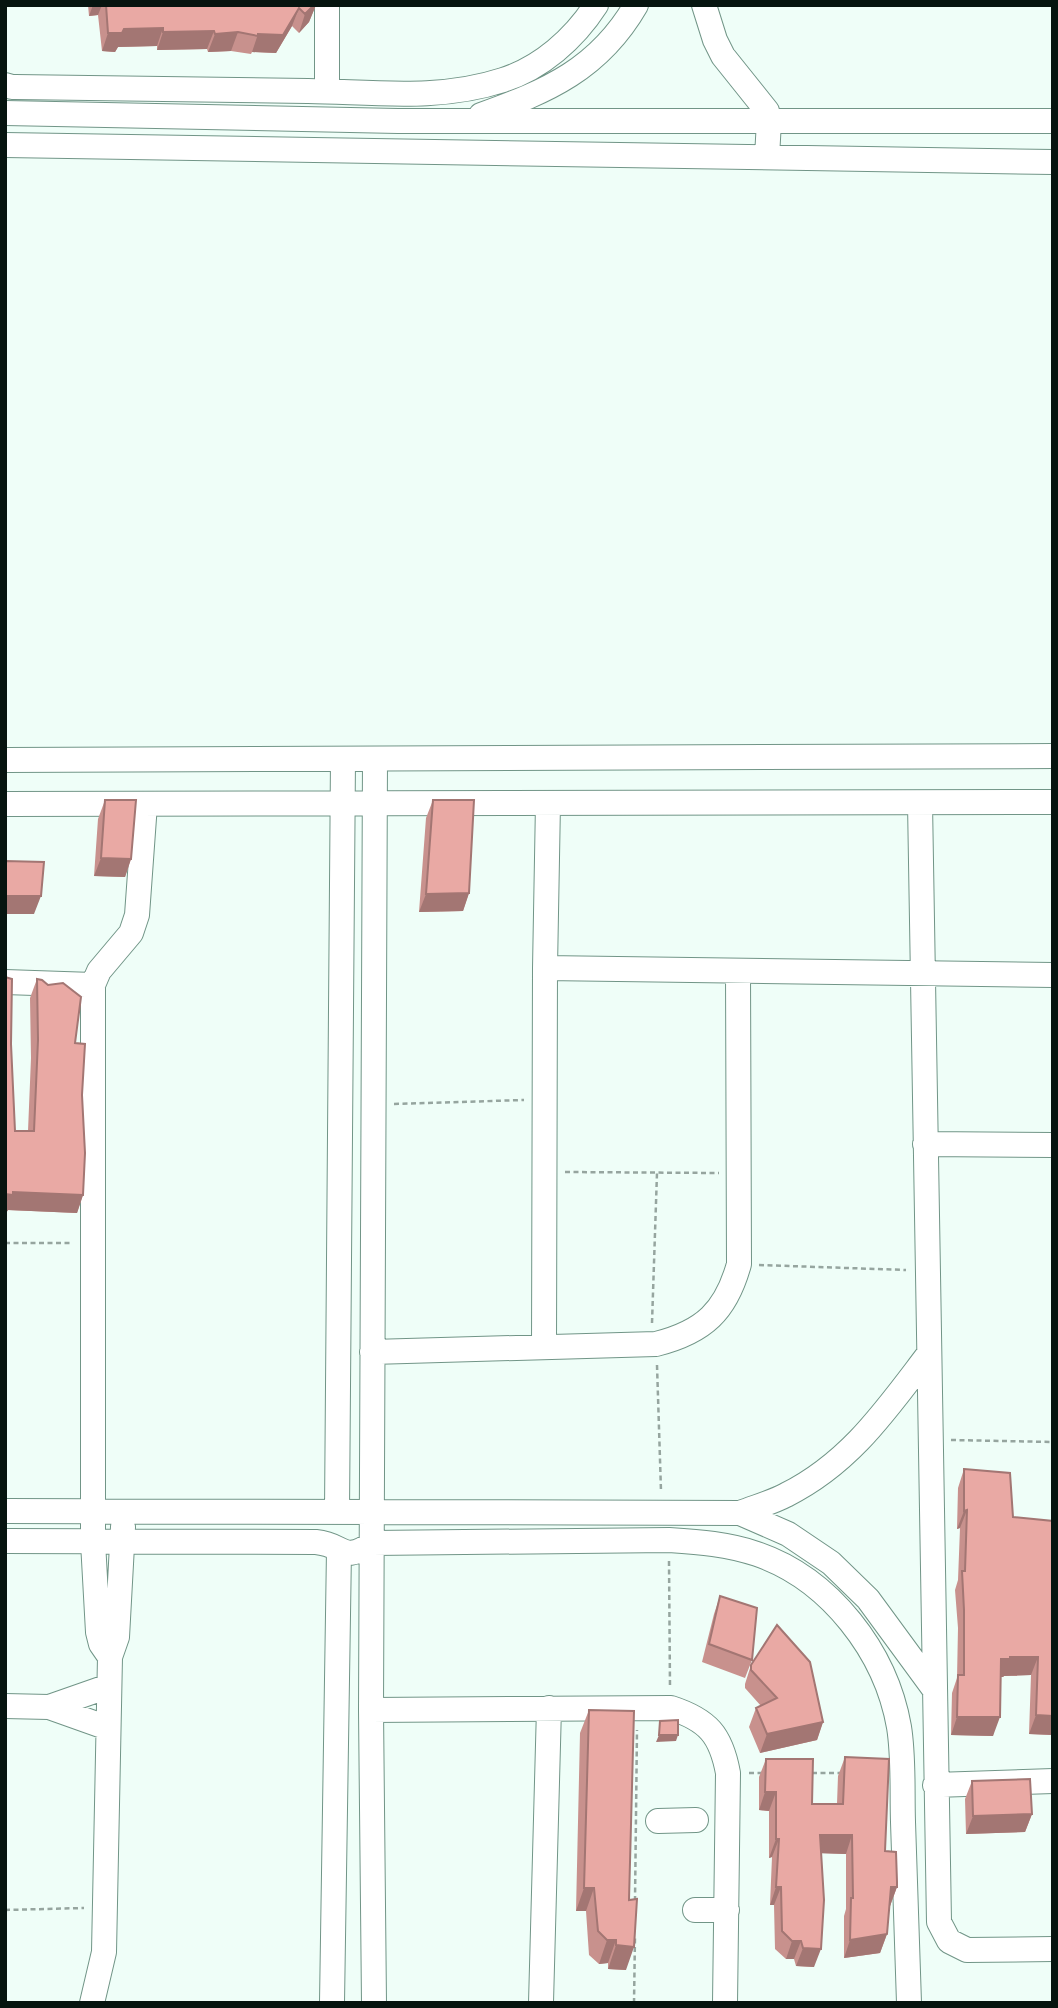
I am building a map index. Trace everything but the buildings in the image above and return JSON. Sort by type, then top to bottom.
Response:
[{"type":"street","points":[[327,5],[327,92]]},
{"type":"street","points":[[5,85],[400,95],[460,92],[505,80],[546,59],[584,23],[596,5]]},
{"type":"street","points":[[461,152],[459,132],[467,121],[549,89],[588,65],[619,31],[636,5]]},
{"type":"street","points":[[704,5],[723,56],[767,111],[767,157]]},
{"type":"street","points":[[5,113],[467,121],[1053,121]]},
{"type":"street","points":[[5,145],[1053,162]]},
{"type":"street","points":[[5,760],[1053,756]]},
{"type":"street","points":[[337,1511],[343,759]]},
{"type":"street","points":[[374,2003],[371,1511],[375,759]]},
{"type":"street","points":[[5,804],[1053,802]]},
{"type":"street","points":[[544,1347],[548,803]]},
{"type":"street","points":[[920,803],[939,1922],[943,1932],[957,1947],[967,1950],[1053,1949]]},
{"type":"street","points":[[110,1657],[98,1632],[93,1542],[93,985],[104,965],[131,933],[137,915],[145,804]]},
{"type":"street","points":[[545,968],[1053,975]]},
{"type":"street","points":[[372,1352],[654,1344],[681,1338],[702,1326],[719,1309],[732,1287],[739,1264],[738,971]]},
{"type":"street","points":[[5,982],[93,985]]},
{"type":"street","points":[[925,1144],[1053,1145]]},
{"type":"street","points":[[5,1511],[740,1513],[785,1496],[826,1471],[862,1440],[928,1355]]},
{"type":"street","points":[[92,2003],[104,1952],[110,1657],[117,1637],[124,1511]]},
{"type":"street","points":[[740,1513],[788,1534],[831,1563],[868,1599],[934,1689]]},
{"type":"street","points":[[5,1541],[316,1542],[356,1554],[373,1543],[669,1540],[715,1543],[760,1555],[801,1576],[837,1605],[866,1641],[887,1682],[899,1727],[908,2003]]},
{"type":"street","points":[[332,2003],[339,1550]]},
{"type":"street","points":[[49,1707],[109,1686]]},
{"type":"street","points":[[5,1706],[49,1707],[107,1728]]},
{"type":"street","points":[[541,2003],[549,1708]]},
{"type":"street","points":[[371,1710],[671,1708],[693,1715],[711,1730],[724,1750],[728,1773],[725,2003]]},
{"type":"street","points":[[935,1786],[1053,1781]]},
{"type":"street","points":[[659,1821],[696,1820]]},
{"type":"street","points":[[695,1910],[727,1910]]},
{"type":"path","points":[[373,1104],[545,1099]]},
{"type":"path","points":[[544,1172],[738,1173]]},
{"type":"path","points":[[657,1172],[654,1344],[662,1512]]},
{"type":"path","points":[[5,1243],[94,1243]]},
{"type":"path","points":[[739,1264],[927,1271]]},
{"type":"path","points":[[930,1440],[1053,1442]]},
{"type":"path","points":[[669,1540],[671,1708]]},
{"type":"path","points":[[635,1909],[637,1708]]},
{"type":"path","points":[[728,1773],[768,1773]]},
{"type":"path","points":[[807,1773],[845,1773]]},
{"type":"path","points":[[5,1910],[105,1907]]},
{"type":"path","points":[[634,2003],[635,1936]]}]
